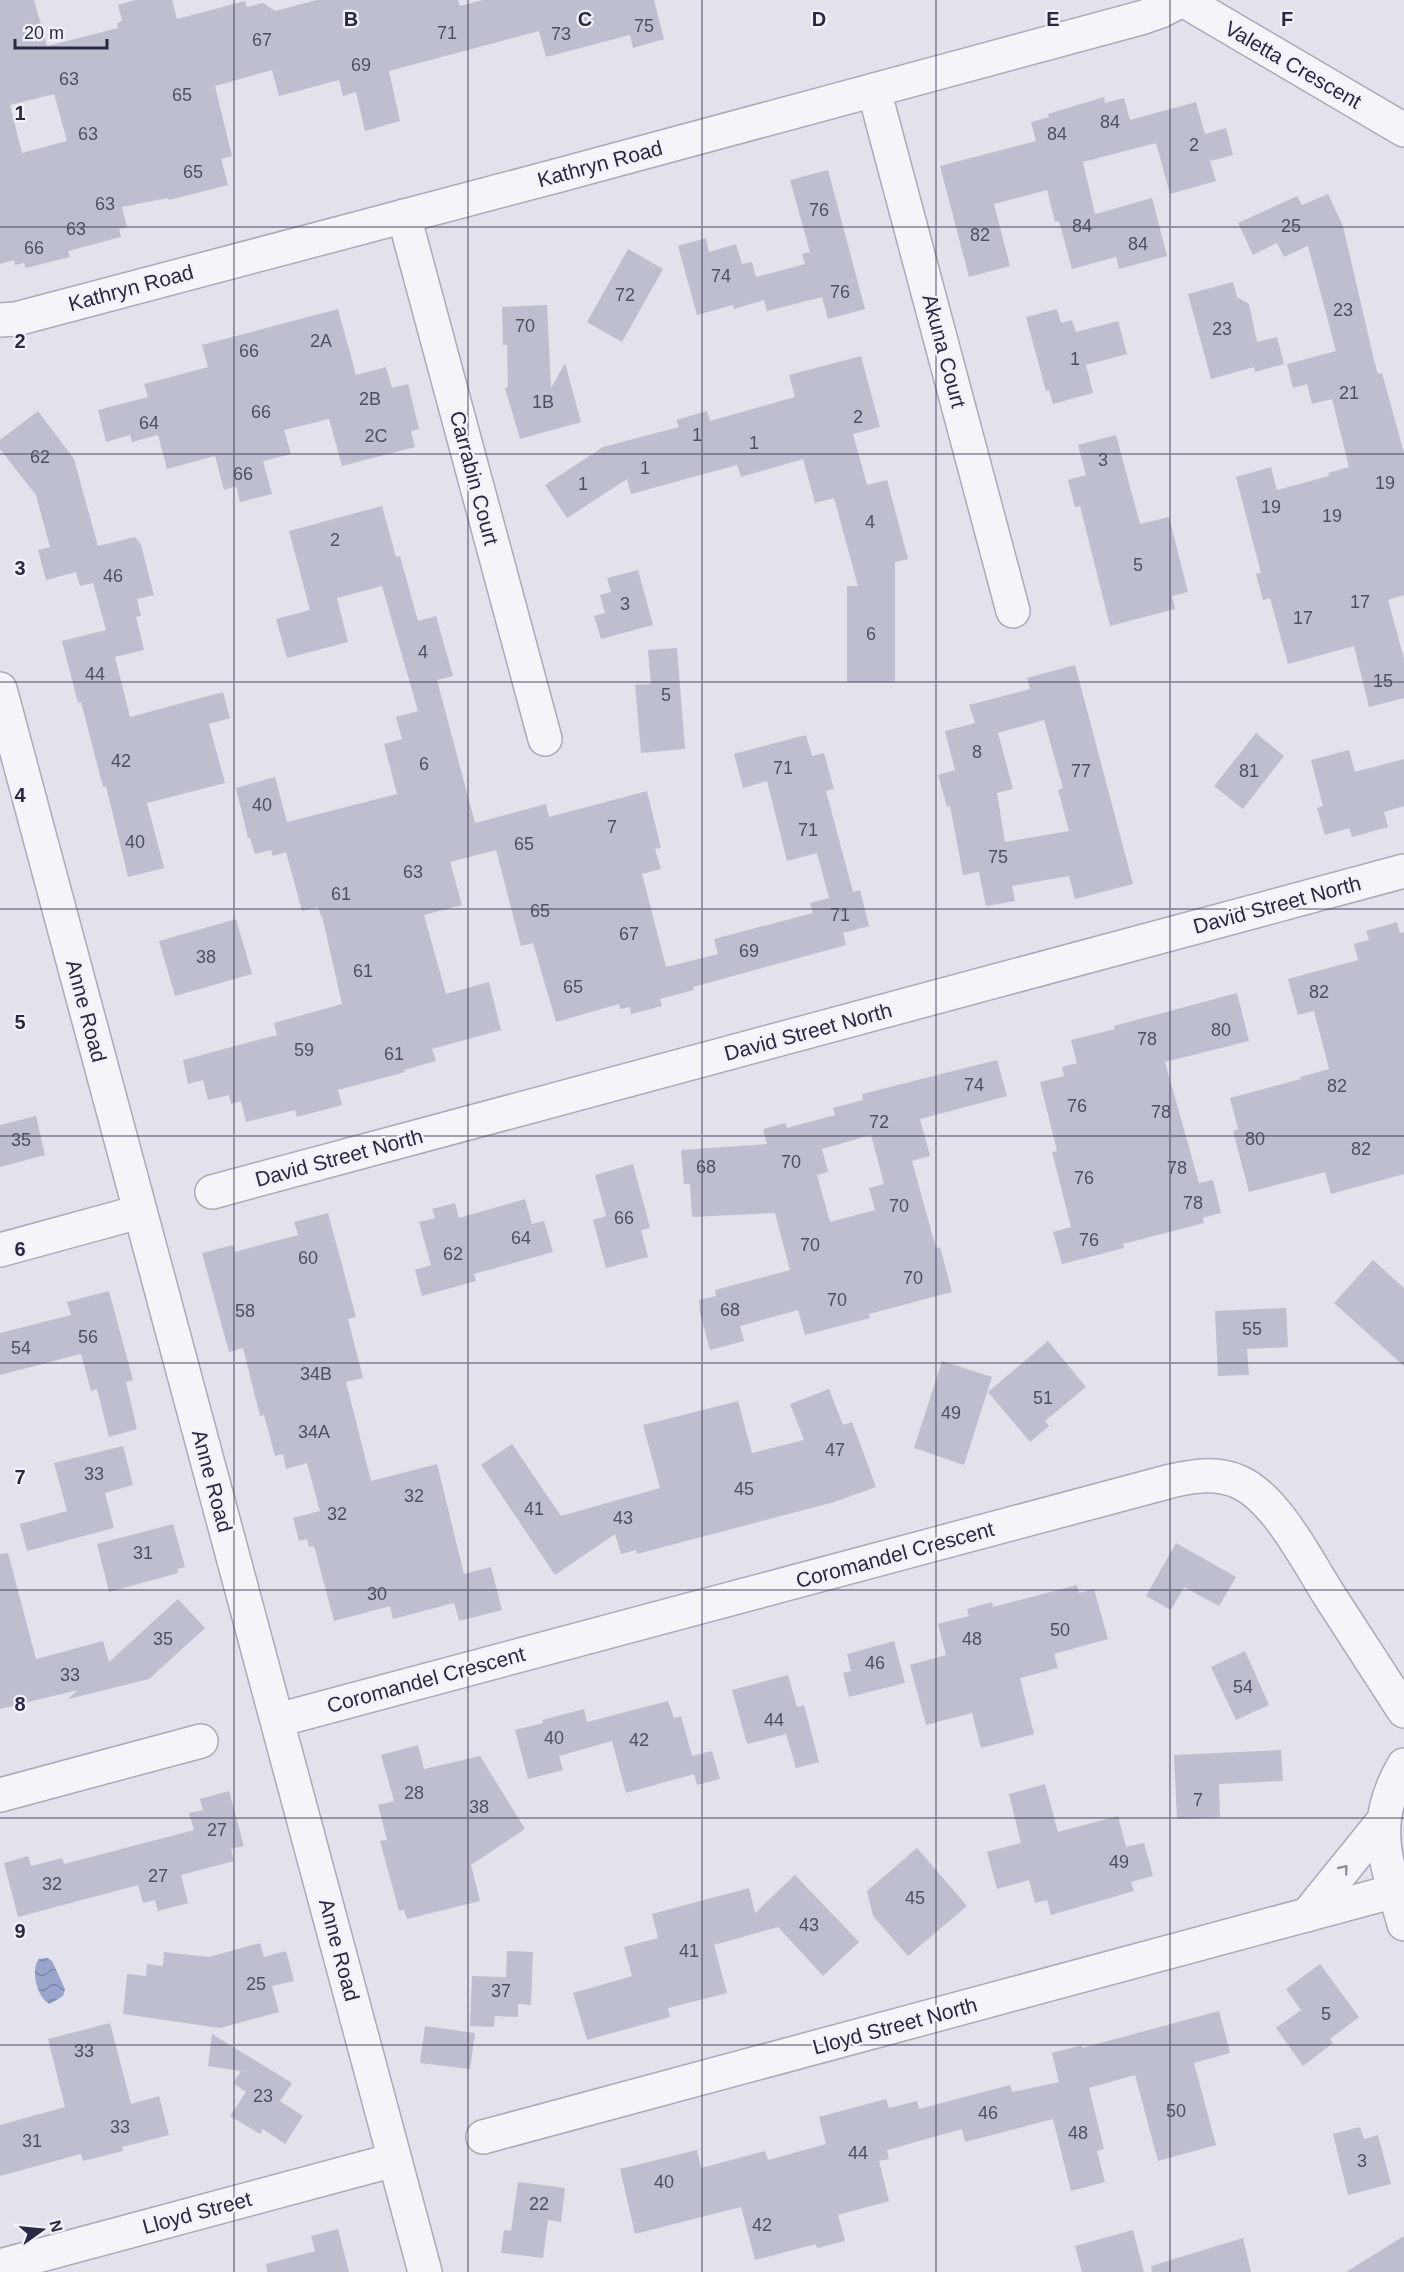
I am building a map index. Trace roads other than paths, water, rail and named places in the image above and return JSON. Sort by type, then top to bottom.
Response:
[{"type":"street","name":"Kathryn Road","points":[[5,322],[1144,17],[1182,0]]},
{"type":"street","name":"Valetta Crescent","points":[[1182,0],[1404,130]]},
{"type":"street","name":"Akuna Court","points":[[874,90],[1014,611]]},
{"type":"street","name":"Carrabin Court","points":[[404,216],[545,739]]},
{"type":"street","name":"Anne Road","points":[[0,689],[425,2272]]},
{"type":"street","name":"David Street North","points":[[212,1192],[1404,871]]},
{"type":"street","points":[[0,1250],[140,1212]]},
{"type":"street","name":"Coromandel Crescent","points":[[278,1720],[1160,1484],[1206,1475],[1238,1481],[1268,1505],[1284,1525],[1404,1711]]},
{"type":"street","points":[[0,1795],[201,1741]]},
{"type":"street","points":[[1404,1765],[1391,1790],[1383,1821],[1385,1856],[1404,1924]]},
{"type":"street","points":[[1307,1914],[1383,1821]]},
{"type":"street","name":"Lloyd Street North","points":[[483,2137],[1395,1891]]},
{"type":"street","name":"Lloyd Street","points":[[0,2266],[394,2160]]},
{"type":"water","points":[[48,1958],[52,1961],[65,1989],[63,1996],[50,2004],[45,2001],[38,1990],[35,1976],[39,1959]]}]
